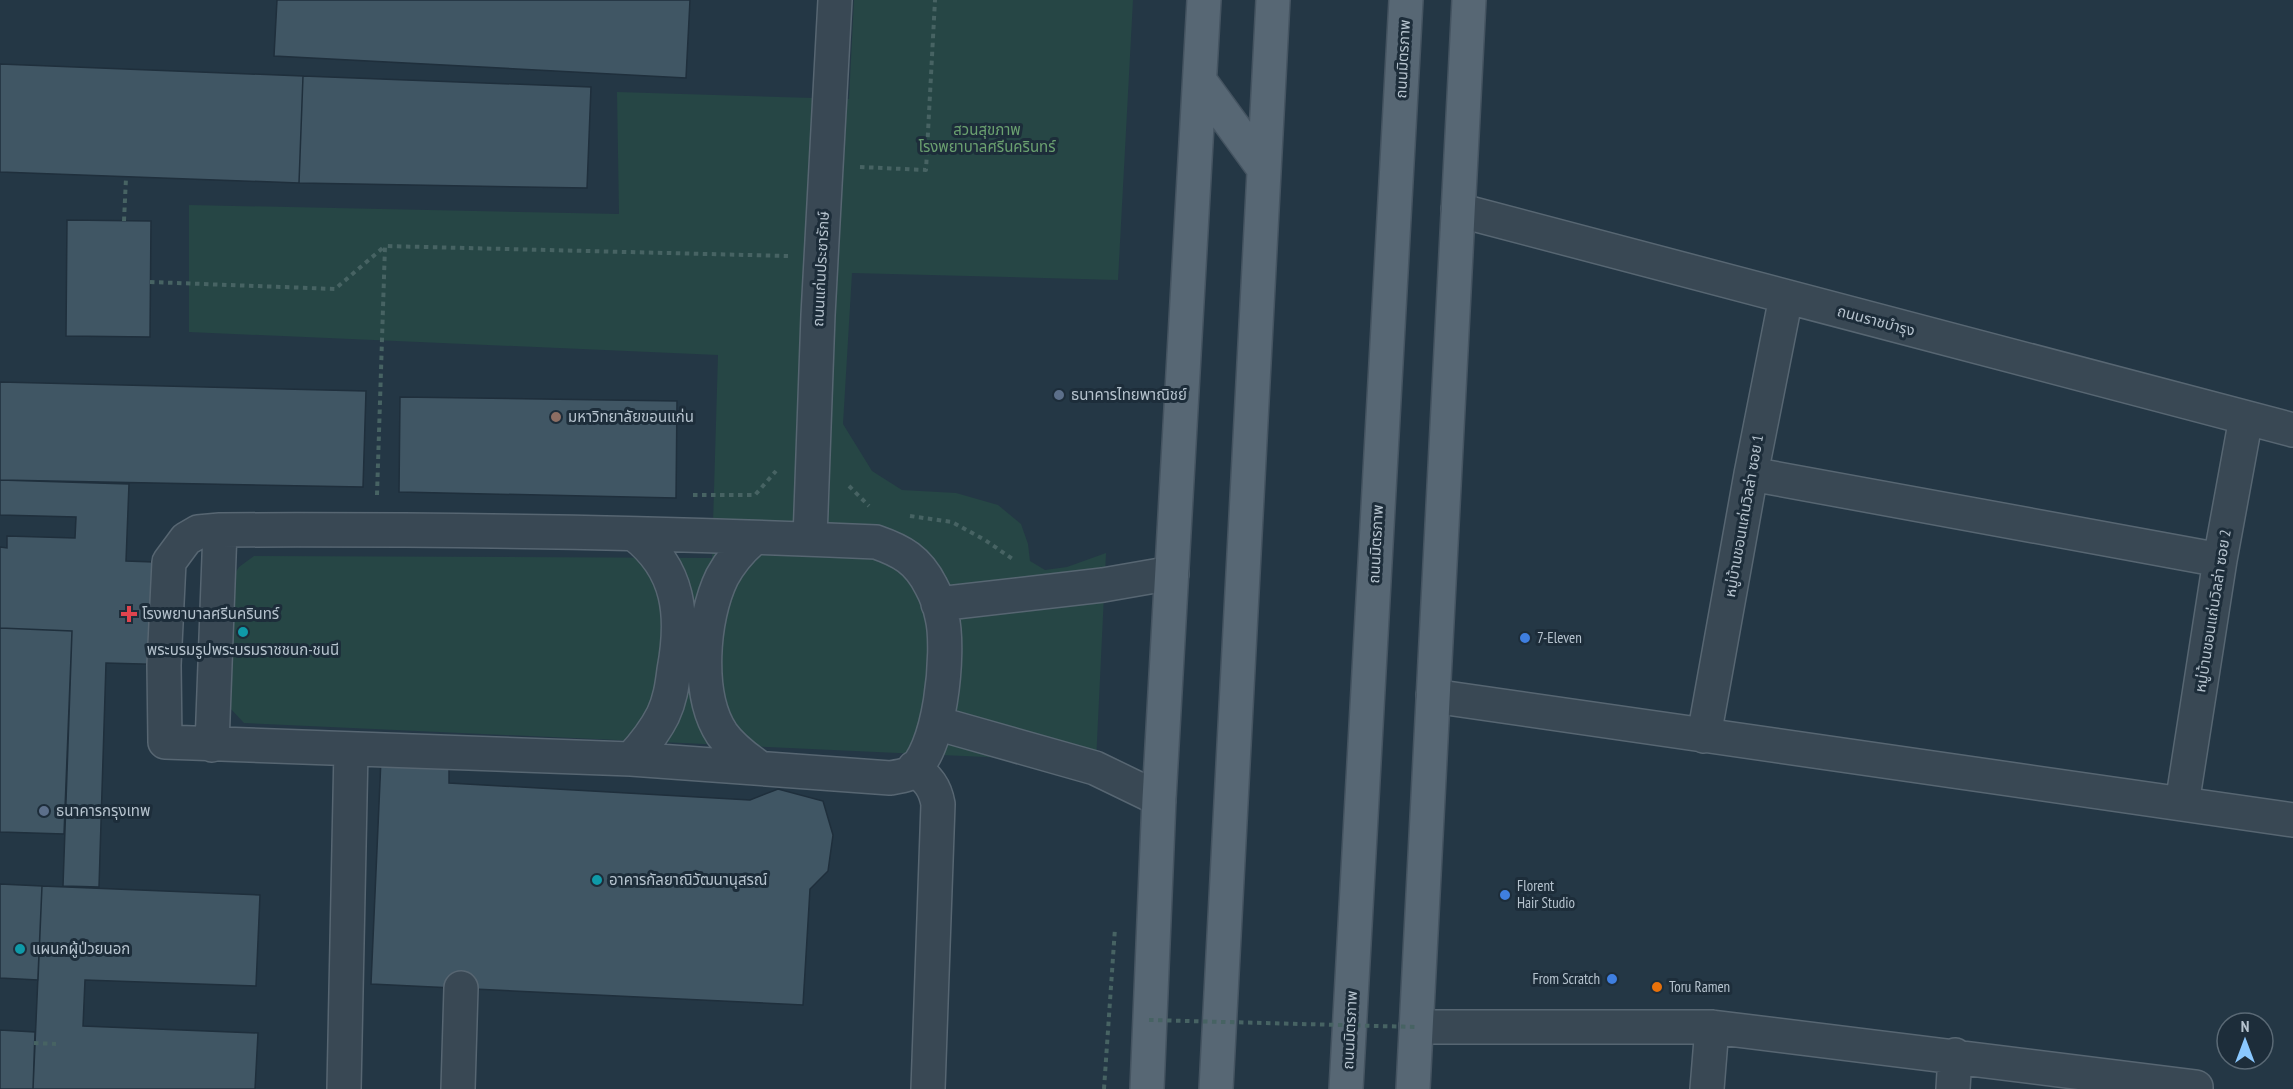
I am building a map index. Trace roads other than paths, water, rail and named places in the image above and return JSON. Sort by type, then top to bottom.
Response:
[{"type":"main road","points":[[1146,1089],[1159,799],[1204,0]]},
{"type":"main road","points":[[1216,1089],[1273,0]]},
{"type":"main road","name":"ถนนมิตรภาพ","points":[[1346,1089],[1406,0]]},
{"type":"main road","points":[[1413,1089],[1469,0]]},
{"type":"main road","points":[[1200,81],[1264,169]]},
{"type":"street","name":"ถนนแก่นประชารักษ์","points":[[810,538],[835,0]]},
{"type":"street","name":"ถนนราชบำรุง","points":[[1458,210],[2293,430]]},
{"type":"street","name":"หมู่บ้านขอนแก่นวิลล่า ซอย 1","points":[[1704,736],[1751,474],[1786,297]]},
{"type":"street","name":"หมู่บ้านขอนแก่นวิลล่า ซอย 2","points":[[2182,804],[2220,560],[2246,418]]},
{"type":"street","points":[[1751,474],[2220,560]]},
{"type":"street","points":[[212,745],[220,530]]},
{"type":"street","points":[[375,530],[754,538],[810,538],[876,542],[899,549],[917,565],[932,587],[942,617],[945,644],[941,699],[936,723],[922,760],[909,774],[890,778],[631,759],[165,742],[164,665],[169,562],[186,538],[198,532],[375,530]]},
{"type":"street","points":[[631,759],[655,730],[664,712],[671,695],[679,647],[677,599],[671,579],[649,546],[634,534]]},
{"type":"street","points":[[754,538],[734,559],[714,596],[706,644],[706,681],[710,709],[723,735],[760,768]]},
{"type":"street","points":[[938,604],[1103,585],[1172,573]]},
{"type":"street","points":[[1433,696],[2293,820]]},
{"type":"street","points":[[936,723],[1095,768],[1159,799]]},
{"type":"street","points":[[344,1089],[351,749]]},
{"type":"street","points":[[914,768],[927,778],[936,790],[938,804],[928,1089]]},
{"type":"street","points":[[458,1089],[461,988]]},
{"type":"street","points":[[1416,1027],[1712,1027],[1955,1055],[2196,1086],[2196,1089]]},
{"type":"street","points":[[1707,1089],[1712,1027]]},
{"type":"street","points":[[1953,1089],[1955,1055]]},
{"type":"place","name":"ธนาคารไทยพาณิชย์","points":[[1059,395]]},
{"type":"place","name":"มหาวิทยาลัยขอนแก่น","points":[[556,417]]},
{"type":"place","name":"โรงพยาบาลศรีนครินทร์","points":[[129,614]]},
{"type":"place","name":"พระบรมรูปพระบรมราชชนก-ชนนี","points":[[243,632]]},
{"type":"place","name":"7-Eleven","points":[[1525,638]]},
{"type":"place","name":"ธนาคารกรุงเทพ","points":[[44,811]]},
{"type":"place","name":"อาคารกัลยาณิวัฒนานุสรณ์","points":[[597,880]]},
{"type":"place","name":"Florent Hair Studio","points":[[1505,895]]},
{"type":"place","name":"แผนกผู้ป่วยนอก","points":[[20,949]]},
{"type":"place","name":"From Scratch","points":[[1612,979]]},
{"type":"place","name":"Toru Ramen","points":[[1657,987]]},
{"type":"park label","name":"สวนสุขภาพ โรงพยาบาลศรีนครินทร์","points":[[987,138]]}]
